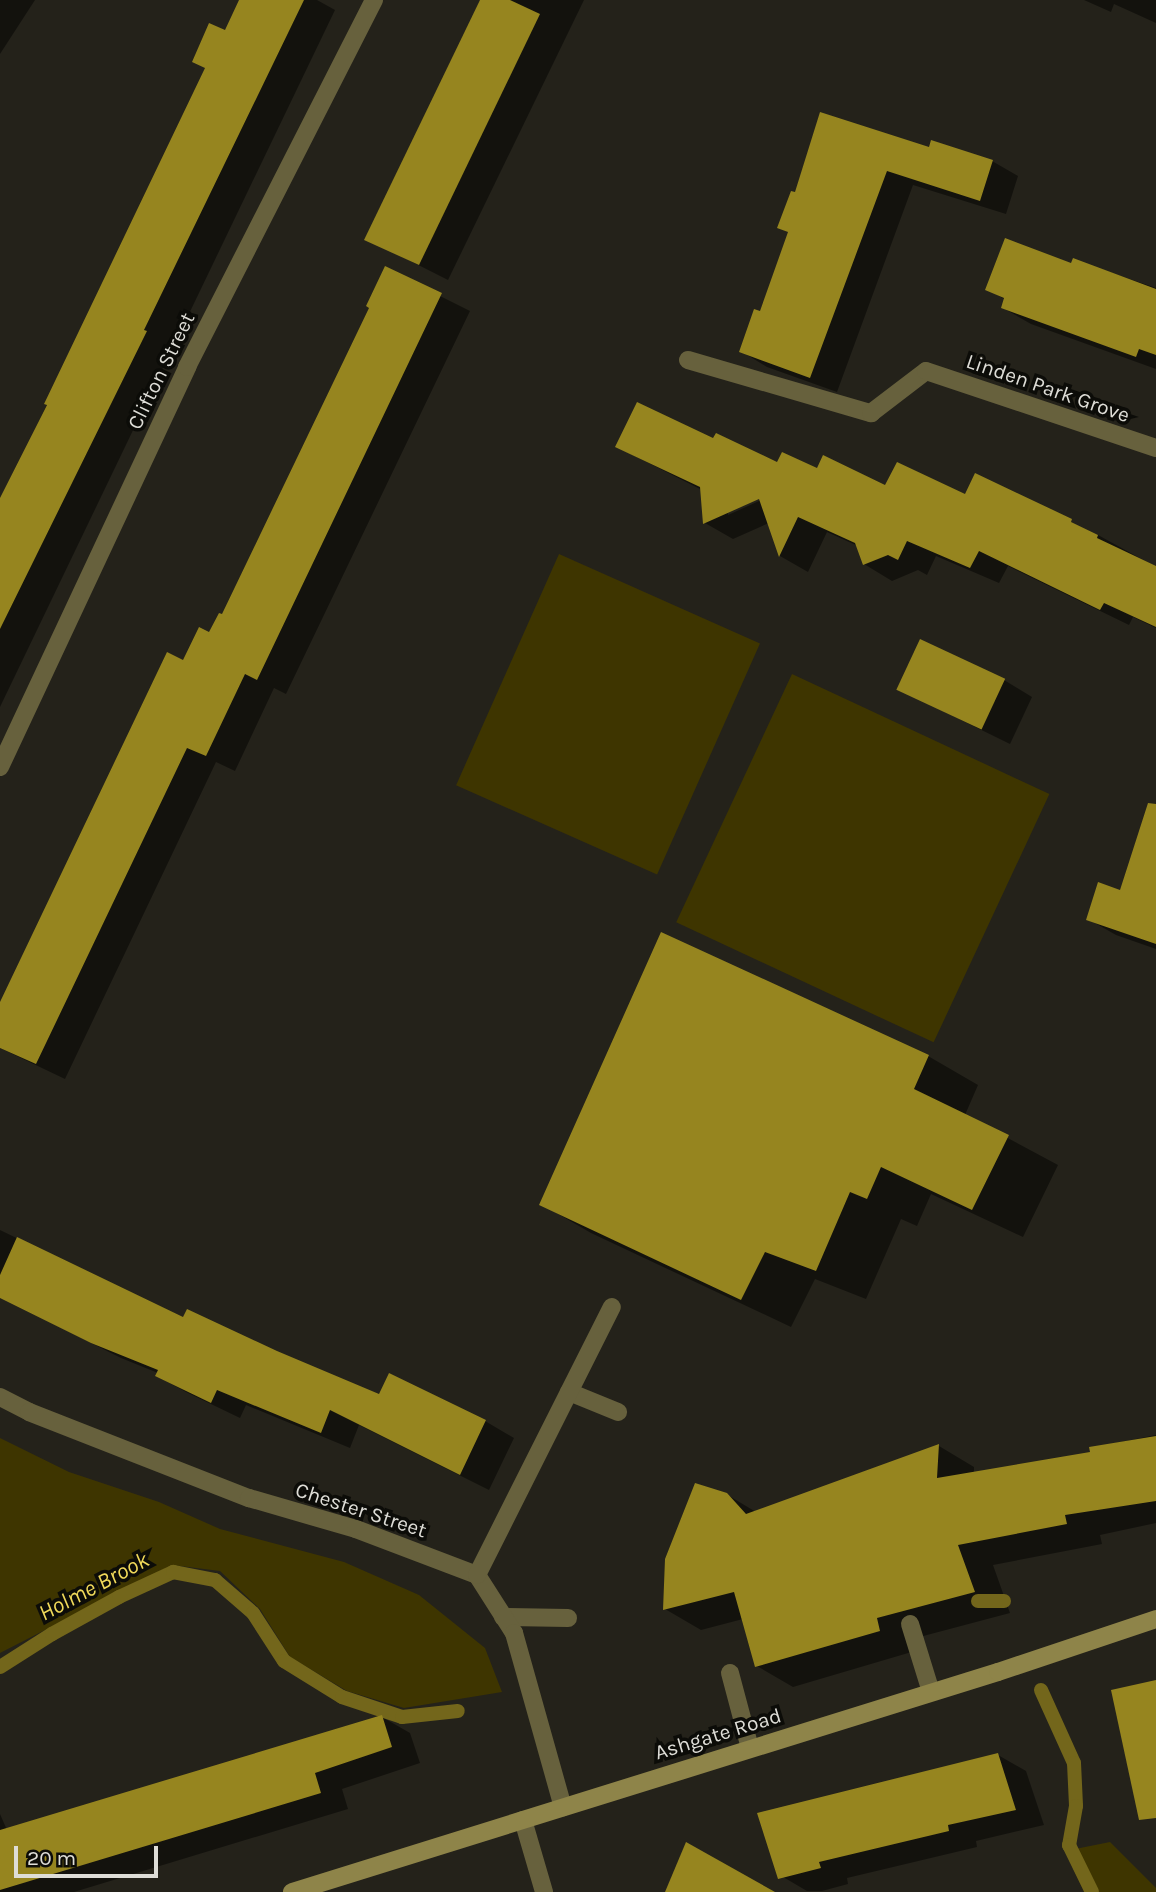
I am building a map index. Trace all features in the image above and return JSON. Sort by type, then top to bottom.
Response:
[{"type":"street","name":"Clifton Street","points":[[0,767],[187,367],[374,0]]},
{"type":"street","name":"Linden Park Grove","points":[[688,360],[871,413],[926,371],[1156,448]]},
{"type":"street","points":[[563,1807],[513,1633],[477,1575],[612,1307]]},
{"type":"street","points":[[569,1392],[618,1412]]},
{"type":"street","name":"Chester Street","points":[[0,1397],[29,1412],[249,1499],[356,1529],[477,1575]]},
{"type":"street","points":[[503,1617],[568,1618]]},
{"type":"street","name":"Ashgate Road","points":[[292,1892],[1156,1619]]},
{"type":"street","points":[[910,1624],[931,1692]]},
{"type":"street","points":[[730,1673],[750,1748]]},
{"type":"street","points":[[523,1820],[544,1892]]},
{"type":"shaded area","points":[[559,554],[760,643],[657,875],[456,785]]},
{"type":"shaded area","points":[[792,674],[1049,794],[934,1042],[676,922]]},
{"type":"shaded area","points":[[0,1438],[69,1472],[159,1502],[220,1529],[344,1562],[419,1595],[485,1648],[502,1692],[404,1708],[347,1691],[290,1657],[260,1609],[220,1571],[172,1565],[0,1653]]},
{"type":"shaded area","points":[[1110,1842],[1156,1888],[1156,1892],[1084,1892],[1065,1851]]},
{"type":"building","points":[[239,0],[304,0],[144,330],[147,331],[0,629],[0,498],[47,405],[44,404],[205,68],[192,62],[209,23],[225,30]]},
{"type":"building","points":[[480,0],[510,0],[540,14],[419,265],[364,240]]},
{"type":"building","points":[[820,112],[929,147],[931,140],[993,160],[980,201],[887,171],[810,378],[739,352],[754,309],[760,311],[788,232],[777,228],[791,191],[795,192]]},
{"type":"building","points":[[1005,238],[1071,263],[1073,258],[1156,289],[1156,355],[1139,349],[1136,357],[1001,308],[1004,298],[985,290]]},
{"type":"building","points":[[385,266],[442,293],[257,680],[245,674],[206,756],[187,748],[36,1064],[0,1048],[0,1002],[167,652],[183,660],[199,627],[209,632],[219,613],[222,614],[369,308],[366,306]]},
{"type":"building","points":[[637,402],[713,438],[716,433],[777,462],[782,452],[817,468],[823,455],[885,485],[897,462],[965,494],[975,473],[1072,519],[1071,522],[1098,535],[1097,538],[1156,566],[1156,627],[1104,603],[1100,610],[979,551],[970,568],[907,541],[898,560],[888,555],[863,565],[855,543],[798,517],[779,557],[759,499],[703,524],[700,487],[615,447]]},
{"type":"building","points":[[920,639],[1005,679],[982,729],[896,690]]},
{"type":"building","points":[[1148,803],[1156,804],[1156,944],[1086,920],[1098,882],[1120,890]]},
{"type":"building","points":[[661,932],[929,1055],[914,1089],[1009,1135],[972,1210],[881,1167],[867,1199],[850,1192],[816,1271],[765,1252],[741,1300],[539,1205]]},
{"type":"building","points":[[17,1237],[183,1317],[187,1309],[379,1394],[389,1373],[486,1420],[460,1475],[330,1410],[321,1433],[217,1390],[211,1403],[155,1376],[158,1370],[91,1343],[0,1298],[0,1275]]},
{"type":"building","points":[[1156,1436],[1156,1501],[1065,1515],[1067,1524],[958,1545],[975,1592],[877,1618],[880,1631],[755,1667],[734,1592],[663,1610],[665,1559],[695,1483],[727,1493],[746,1514],[939,1444],[937,1478],[1090,1452],[1089,1447]]},
{"type":"building","points":[[1156,1680],[1156,1818],[1139,1820],[1111,1690]]},
{"type":"building","points":[[382,1715],[392,1747],[315,1773],[321,1793],[0,1890],[0,1830]]},
{"type":"building","points":[[998,1753],[1016,1810],[948,1825],[949,1831],[819,1862],[821,1868],[778,1879],[757,1813]]},
{"type":"building","points":[[686,1842],[775,1892],[665,1892]]},
{"type":"waterway","name":"Holme Brook","points":[[0,1667],[119,1597],[173,1572],[215,1580],[253,1613],[284,1661],[342,1697],[402,1717],[458,1711]]},
{"type":"waterway","name":"Holme Brook","points":[[978,1601],[1004,1601]]},
{"type":"waterway","name":"Holme Brook","points":[[1041,1690],[1074,1763],[1076,1806],[1069,1845],[1092,1892]]}]
